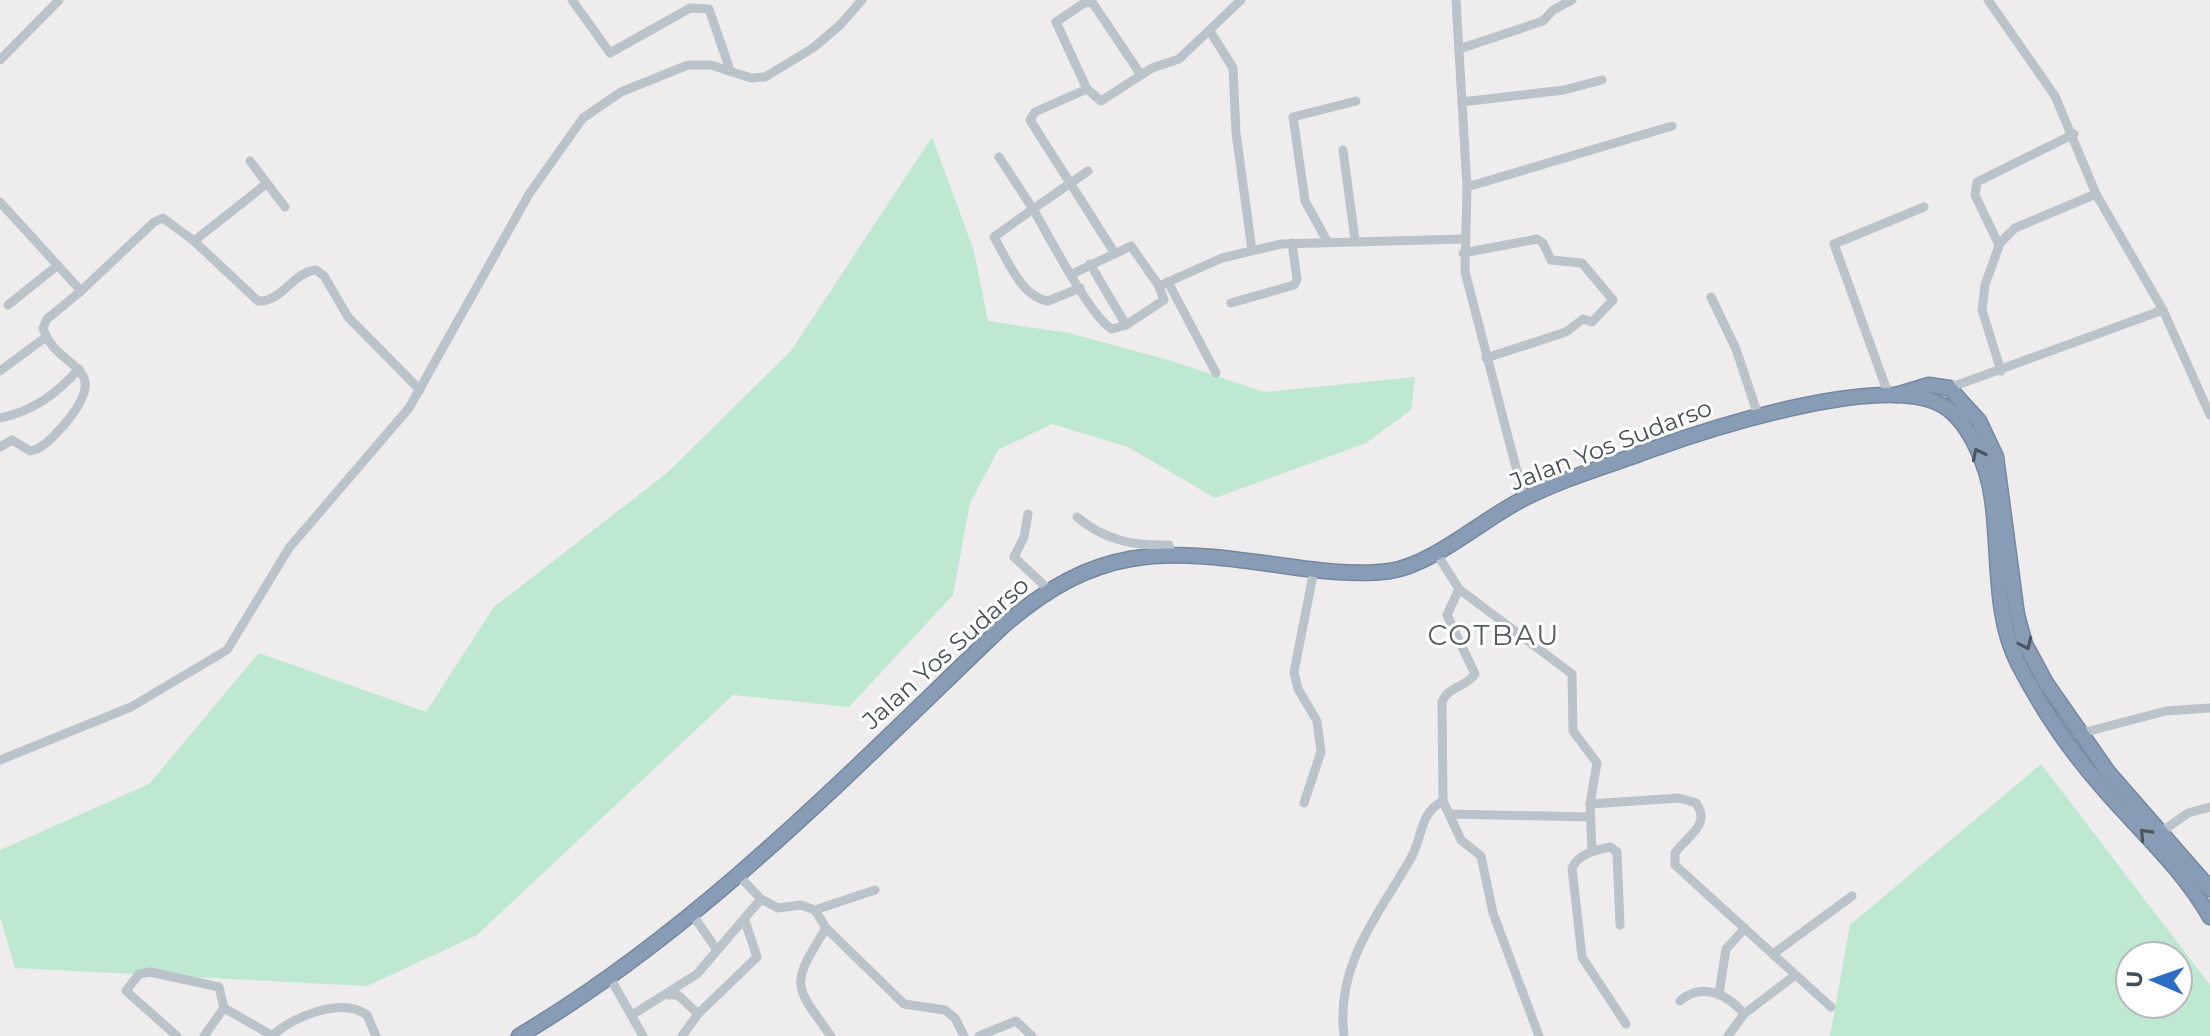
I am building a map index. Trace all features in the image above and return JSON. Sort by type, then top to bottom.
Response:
[{"type":"highway","name":"Jalan Yos Sudarso","points":[[519,1036],[609,976],[739,876],[1003,626],[1048,589],[1107,563],[1172,555],[1213,555],[1314,570],[1392,570],[1435,551],[1524,498],[1698,433],[1758,415],[1823,402],[1892,396],[1929,385],[1949,388],[1979,421],[1996,457],[2020,633],[2046,683],[2101,787],[2176,867],[2210,917]]},
{"type":"highway","name":"Jalan Yos Sudarso","points":[[1892,396],[1934,402],[1947,408],[1972,441],[1986,471],[1992,495],[2008,640],[2028,683],[2210,889]]},
{"type":"street","points":[[0,60],[59,0]]},
{"type":"street","points":[[572,0],[610,53],[690,8],[709,9],[730,70]]},
{"type":"street","points":[[0,760],[131,707],[223,654],[279,561],[385,439],[420,390],[529,194],[583,118],[621,92],[665,72],[698,64],[756,78],[784,68],[840,25],[862,0]]},
{"type":"street","points":[[1141,75],[1088,1],[1055,23],[1087,89],[1101,101],[1141,75],[1179,59],[1241,0]]},
{"type":"street","points":[[1456,0],[1467,187],[1463,253],[1486,358],[1524,498]]},
{"type":"street","points":[[1459,49],[1543,21],[1553,10],[1572,0]]},
{"type":"street","points":[[1988,0],[2055,96],[2074,134],[2096,194],[2163,310],[2210,415]]},
{"type":"street","points":[[1210,31],[1233,68],[1236,133],[1252,250]]},
{"type":"street","points":[[1462,102],[1564,90],[1602,80]]},
{"type":"street","points":[[1087,89],[1031,116],[1114,252]]},
{"type":"street","points":[[1327,241],[1305,201],[1293,117],[1356,101]]},
{"type":"street","points":[[1467,187],[1672,126]]},
{"type":"street","points":[[1999,245],[1975,195],[1977,182],[2074,134]]},
{"type":"street","points":[[1343,150],[1355,240]]},
{"type":"street","points":[[999,157],[1080,288],[1109,328],[1126,325],[1163,302],[1164,284]]},
{"type":"street","points":[[250,161],[285,207]]},
{"type":"street","points":[[1080,288],[1048,301],[1031,295],[994,237],[1088,171]]},
{"type":"street","points":[[194,241],[266,184]]},
{"type":"street","points":[[2001,371],[1982,310],[1985,285],[1999,245],[2015,228],[2096,194]]},
{"type":"street","points":[[1892,396],[1834,244],[1924,207]]},
{"type":"street","points":[[2,208],[81,291]]},
{"type":"street","points":[[0,447],[12,440],[30,451],[40,449],[64,424],[85,392],[86,383],[79,369],[46,337],[43,324],[158,219],[168,220],[194,241],[258,301],[269,300],[304,272],[321,273],[348,317],[420,390]]},
{"type":"street","points":[[1164,284],[1222,258],[1292,243],[1463,239]]},
{"type":"street","points":[[1463,253],[1537,239],[1543,243],[1551,260],[1582,263],[1613,300],[1592,322],[1583,319],[1559,336],[1486,358]]},
{"type":"street","points":[[1231,303],[1294,285],[1297,279],[1292,243]]},
{"type":"street","points":[[1072,274],[1131,246],[1164,284],[1216,373]]},
{"type":"street","points":[[1090,264],[1126,325]]},
{"type":"street","points":[[8,305],[58,265]]},
{"type":"street","points":[[1711,297],[1736,349],[1758,415]]},
{"type":"street","points":[[1949,388],[2163,310]]},
{"type":"street","points":[[0,371],[46,337]]},
{"type":"street","points":[[0,418],[21,413],[45,400],[79,369]]},
{"type":"street","points":[[1028,514],[1024,537],[1014,557],[1048,589]]},
{"type":"street","points":[[1077,517],[1110,538],[1143,546],[1169,545],[1172,555]]},
{"type":"street","points":[[1435,551],[1459,589],[1572,674],[1573,731],[1597,763],[1590,804],[1592,851]]},
{"type":"street","points":[[1304,803],[1319,765],[1320,744],[1317,721],[1298,689],[1294,672],[1314,570]]},
{"type":"street","points":[[1459,589],[1447,615],[1475,674],[1470,681],[1448,692],[1442,702],[1443,801],[1461,840],[1481,856],[1493,913],[1539,1036]]},
{"type":"street","points":[[2074,736],[2166,711],[2210,708]]},
{"type":"street","points":[[1590,804],[1692,800],[1700,809],[1700,827],[1679,847],[1674,861],[1794,976],[1831,1007]]},
{"type":"street","points":[[1344,1036],[1343,1003],[1360,942],[1412,857],[1429,809],[1443,801]]},
{"type":"street","points":[[2161,832],[2188,813],[2210,807]]},
{"type":"street","points":[[1450,814],[1590,817]]},
{"type":"street","points":[[1620,925],[1617,852],[1610,847],[1592,851],[1574,863],[1572,868],[1579,945],[1589,972],[1626,1024]]},
{"type":"street","points":[[739,876],[761,899],[774,907],[801,905],[815,910],[875,890]]},
{"type":"street","points":[[1773,954],[1852,896]]},
{"type":"street","points":[[632,1015],[697,974],[761,899]]},
{"type":"street","points":[[815,910],[826,928],[904,1004],[945,1010],[955,1018],[964,1036]]},
{"type":"street","points":[[692,914],[717,950]]},
{"type":"street","points":[[682,1036],[698,1014],[757,957],[745,921]]},
{"type":"street","points":[[826,928],[802,966],[800,989],[809,1008],[831,1036]]},
{"type":"street","points":[[1719,994],[1726,949],[1745,928]]},
{"type":"street","points":[[177,1036],[126,991],[139,974],[150,972],[214,984],[222,991],[224,1008],[204,1036]]},
{"type":"street","points":[[609,976],[643,1036]]},
{"type":"street","points":[[1728,1036],[1744,1014],[1794,976]]},
{"type":"street","points":[[1680,1001],[1692,992],[1719,994],[1744,1014]]},
{"type":"street","points":[[667,995],[678,995],[698,1014]]},
{"type":"street","points":[[224,1008],[272,1036],[304,1016],[352,1008],[367,1015],[376,1036]]},
{"type":"street","points":[[979,1036],[1016,1021],[1032,1036]]},
{"type":"green space","points":[[932,137],[974,251],[988,321],[1069,333],[1172,361],[1264,392],[1415,377],[1411,410],[1366,443],[1215,498],[1128,447],[1052,424],[998,450],[970,503],[953,595],[849,707],[733,695],[477,935],[367,986],[15,968],[0,917],[0,850],[149,784],[259,653],[426,712],[494,607],[667,473],[791,351]]},
{"type":"green space","points":[[2041,764],[2176,940],[2114,940],[2114,1020],[2194,1020],[2194,964],[2210,985],[2210,1036],[1830,1036],[1850,925]]},
{"type":"district","name":"COTBAU","points":[[1494,635]]}]
